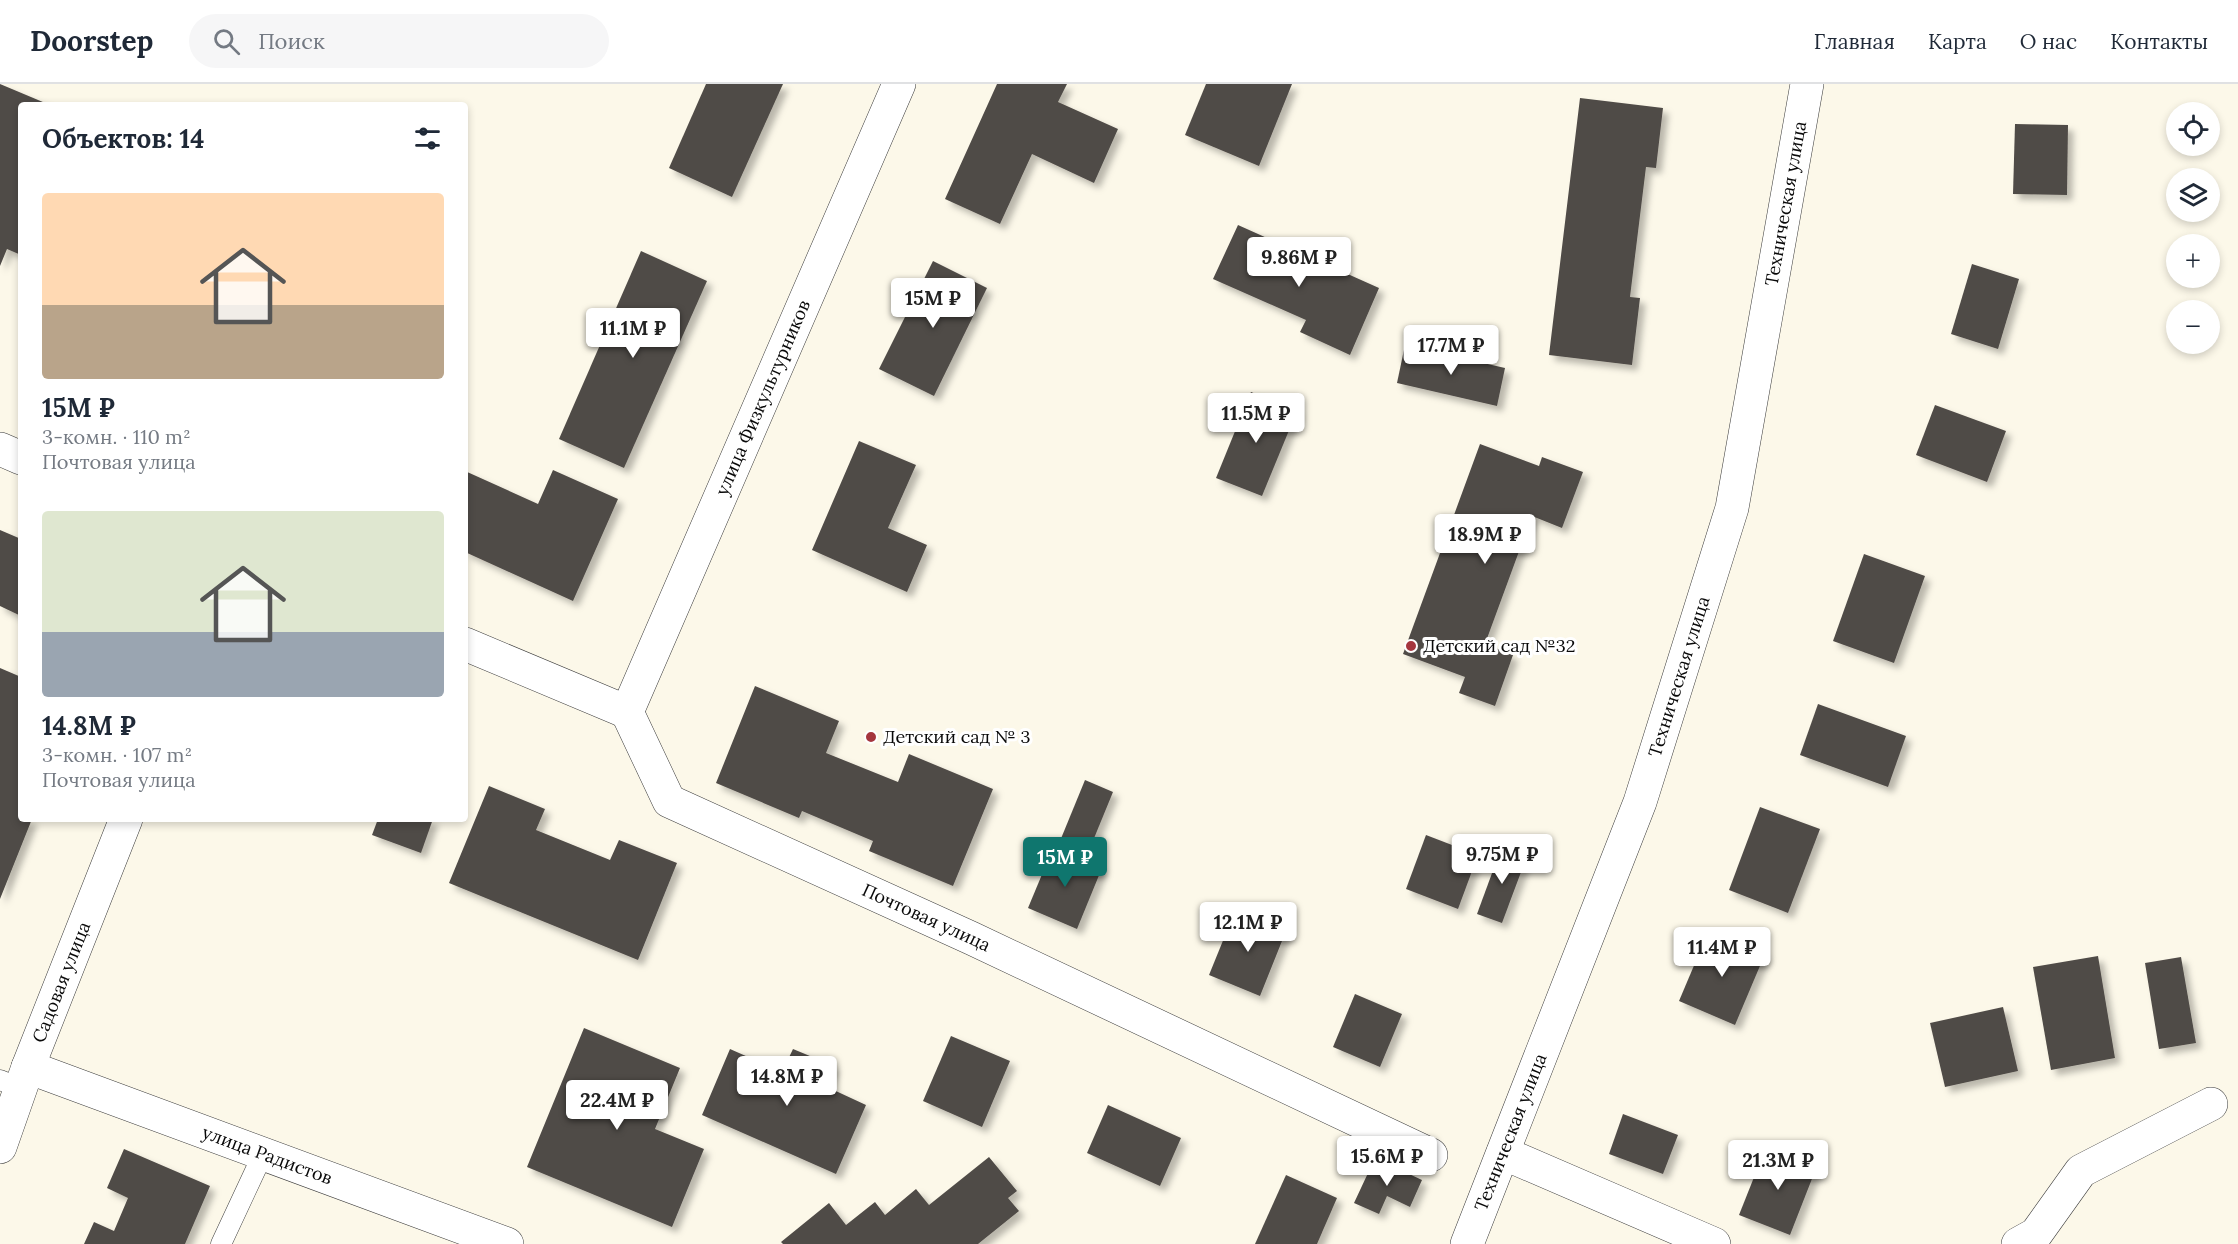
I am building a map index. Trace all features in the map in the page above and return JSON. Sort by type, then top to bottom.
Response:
[{"type":"street","name":"улица Физкультурников","points":[[627,712],[899,84]]},
{"type":"street","name":"Техническая улица","points":[[1467,1244],[1640,802],[1732,508],[1807,84]]},
{"type":"street","points":[[0,448],[18,457]]},
{"type":"street","points":[[468,645],[627,712]]},
{"type":"street","name":"Почтовая улица","points":[[627,712],[669,801],[971,938],[1431,1155]]},
{"type":"street","name":"Садовая улица","points":[[0,1148],[17,1079],[125,822]]},
{"type":"street","name":"улица Радистов","points":[[17,1079],[263,1154],[470,1237],[507,1244]]},
{"type":"street","points":[[2018,1244],[2036,1234],[2081,1171],[2211,1104]]},
{"type":"street","points":[[1503,1153],[1714,1244]]},
{"type":"lane","points":[[221,1244],[263,1154]]},
{"type":"building","points":[[0,84],[43,102],[18,102],[18,254],[7,249],[0,266]]},
{"type":"building","points":[[706,84],[783,84],[732,197],[669,168]]},
{"type":"building","points":[[997,84],[1067,84],[1058,102],[1118,129],[1094,183],[1032,154],[1000,224],[945,199]]},
{"type":"building","points":[[1206,84],[1292,84],[1259,166],[1185,135]]},
{"type":"building","points":[[1580,98],[1663,108],[1656,168],[1646,167],[1630,297],[1640,298],[1632,365],[1549,355]]},
{"type":"building","points":[[2015,124],[2068,125],[2067,195],[2013,194]]},
{"type":"building","points":[[1238,225],[1379,288],[1350,355],[1300,332],[1306,320],[1213,279]]},
{"type":"building","points":[[641,251],[707,281],[624,468],[559,439]]},
{"type":"building","points":[[933,261],[987,288],[934,396],[879,369]]},
{"type":"building","points":[[1972,264],[2019,279],[1998,349],[1951,334]]},
{"type":"building","points":[[1405,345],[1505,368],[1497,406],[1397,383]]},
{"type":"building","points":[[1251,392],[1297,411],[1262,496],[1216,478]]},
{"type":"building","points":[[1935,405],[2006,431],[1987,482],[1916,455]]},
{"type":"building","points":[[859,441],[916,465],[888,528],[927,545],[907,592],[812,550]]},
{"type":"building","name":"Детский сад №32","points":[[1480,444],[1539,466],[1542,457],[1583,472],[1562,528],[1532,516],[1485,644],[1513,655],[1495,706],[1459,693],[1465,677],[1403,654]]},
{"type":"building","points":[[553,470],[618,499],[573,601],[468,553],[468,472],[538,504]]},
{"type":"building","points":[[0,530],[18,538],[18,615],[0,606]]},
{"type":"building","points":[[1864,554],[1925,576],[1894,663],[1833,641]]},
{"type":"building","points":[[0,668],[18,676],[18,822],[31,822],[0,899]]},
{"type":"building","name":"Детский сад № 3","points":[[755,686],[839,721],[826,753],[898,782],[909,754],[993,789],[953,886],[869,851],[873,841],[802,811],[799,818],[716,783]]},
{"type":"building","points":[[1818,704],[1906,736],[1888,787],[1800,755]]},
{"type":"building","points":[[1085,780],[1113,792],[1088,853],[1060,841]]},
{"type":"building","points":[[489,786],[545,809],[536,830],[610,860],[619,840],[677,863],[638,960],[449,883]]},
{"type":"building","points":[[1760,807],[1820,829],[1788,913],[1729,890]]},
{"type":"building","points":[[377,822],[432,822],[421,853],[372,835]]},
{"type":"building","points":[[1426,835],[1478,855],[1458,909],[1406,889]]},
{"type":"building","points":[[1502,846],[1527,856],[1502,923],[1477,914]]},
{"type":"building","points":[[1053,848],[1102,868],[1077,929],[1028,908]]},
{"type":"building","points":[[1235,911],[1286,931],[1260,996],[1209,975]]},
{"type":"building","points":[[1709,930],[1765,954],[1735,1025],[1679,1001]]},
{"type":"building","points":[[2098,956],[2115,1058],[2051,1070],[2033,967]]},
{"type":"building","points":[[2181,957],[2196,1043],[2159,1049],[2145,963]]},
{"type":"building","points":[[1355,994],[1402,1014],[1380,1067],[1333,1047]]},
{"type":"building","points":[[2003,1007],[2018,1071],[1945,1087],[1930,1023]]},
{"type":"building","points":[[584,1028],[680,1068],[655,1129],[704,1149],[672,1227],[527,1167]]},
{"type":"building","points":[[951,1036],[1010,1061],[982,1127],[923,1101]]},
{"type":"building","points":[[730,1049],[782,1072],[793,1049],[834,1066],[825,1086],[866,1105],[836,1174],[702,1115]]},
{"type":"building","points":[[1108,1105],[1181,1138],[1160,1186],[1087,1153]]},
{"type":"building","points":[[1623,1114],[1678,1135],[1663,1174],[1609,1154]]},
{"type":"building","points":[[1766,1147],[1817,1166],[1790,1235],[1739,1215]]},
{"type":"building","points":[[124,1149],[210,1186],[185,1244],[84,1244],[94,1222],[114,1231],[128,1198],[107,1188]]},
{"type":"building","points":[[989,1157],[1017,1191],[1008,1198],[1019,1211],[978,1244],[783,1244],[781,1242],[829,1203],[846,1225],[875,1202],[885,1215],[916,1189],[929,1205]]},
{"type":"building","points":[[1375,1158],[1422,1180],[1410,1207],[1387,1196],[1379,1214],[1354,1203]]},
{"type":"building","points":[[1286,1175],[1337,1198],[1317,1244],[1255,1244]]},
{"type":"place","name":"Детский сад №32","points":[[1411,646]]},
{"type":"place","name":"Детский сад № 3","points":[[871,737]]}]
